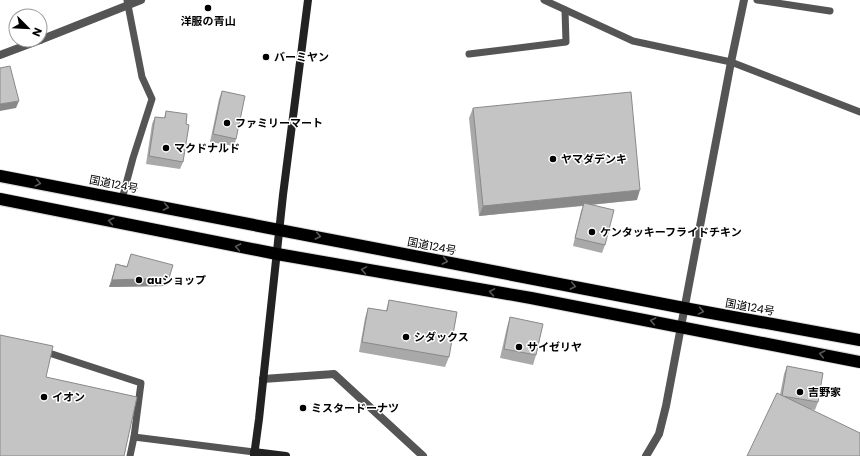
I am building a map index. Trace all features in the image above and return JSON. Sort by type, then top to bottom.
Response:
[{"type":"highway","name":"国道124号","points":[[0,176],[684,308],[860,340]]},
{"type":"highway","points":[[0,199],[276,254],[531,298],[860,362]]},
{"type":"street","points":[[48,37],[128,3],[141,0]]},
{"type":"street","points":[[286,456],[254,454],[276,254],[308,0]]},
{"type":"street","points":[[646,456],[659,434],[666,406],[730,62],[744,0]]},
{"type":"street","points":[[0,56],[20,48]]},
{"type":"street","points":[[263,379],[334,374],[423,456]]},
{"type":"lane","points":[[544,0],[633,41],[730,62],[860,112]]},
{"type":"lane","points":[[757,0],[830,11]]},
{"type":"lane","points":[[122,199],[133,158],[152,99],[142,77],[128,3]]},
{"type":"lane","points":[[468,54],[566,42],[565,10]]},
{"type":"lane","points":[[38,350],[141,382],[130,456]]},
{"type":"lane","points":[[134,437],[254,454]]},
{"type":"building","points":[[10,66],[19,101],[0,104],[0,68]]},
{"type":"building","name":"ファミリーマート","points":[[222,91],[245,96],[236,139],[213,134]]},
{"type":"building","name":"ヤマダデンキ","points":[[631,92],[640,190],[483,206],[473,108]]},
{"type":"building","name":"マクドナルド","points":[[166,111],[187,114],[186,124],[189,125],[183,162],[149,156],[155,117],[165,118]]},
{"type":"building","name":"ケンタッキーフライドチキン","points":[[584,203],[614,210],[605,245],[575,238]]},
{"type":"building","points":[[131,254],[173,265],[169,278],[112,280],[116,264],[127,267]]},
{"type":"building","name":"シダックス","points":[[389,300],[457,312],[449,357],[362,342],[368,308],[387,311]]},
{"type":"building","points":[[510,317],[543,324],[536,355],[504,349]]},
{"type":"building","name":"イオン","points":[[0,335],[53,346],[46,377],[137,397],[124,456],[0,456]]},
{"type":"building","name":"吉野家","points":[[787,366],[823,373],[818,402],[782,396]]},
{"type":"building","points":[[777,393],[860,433],[860,456],[747,456]]},
{"type":"place","name":"洋服の青山","points":[[208,8]]},
{"type":"place","name":"バーミヤン","points":[[266,57]]},
{"type":"place","name":"ファミリーマート","points":[[227,123]]},
{"type":"place","name":"マクドナルド","points":[[166,148]]},
{"type":"place","name":"ヤマダデンキ","points":[[553,159]]},
{"type":"place","name":"ケンタッキーフライドチキン","points":[[592,232]]},
{"type":"place","name":"auショップ","points":[[139,280]]},
{"type":"place","name":"シダックス","points":[[406,337]]},
{"type":"place","name":"サイゼリヤ","points":[[519,347]]},
{"type":"place","name":"吉野家","points":[[800,392]]},
{"type":"place","name":"イオン","points":[[44,397]]},
{"type":"place","name":"ミスタードーナツ","points":[[303,408]]}]
